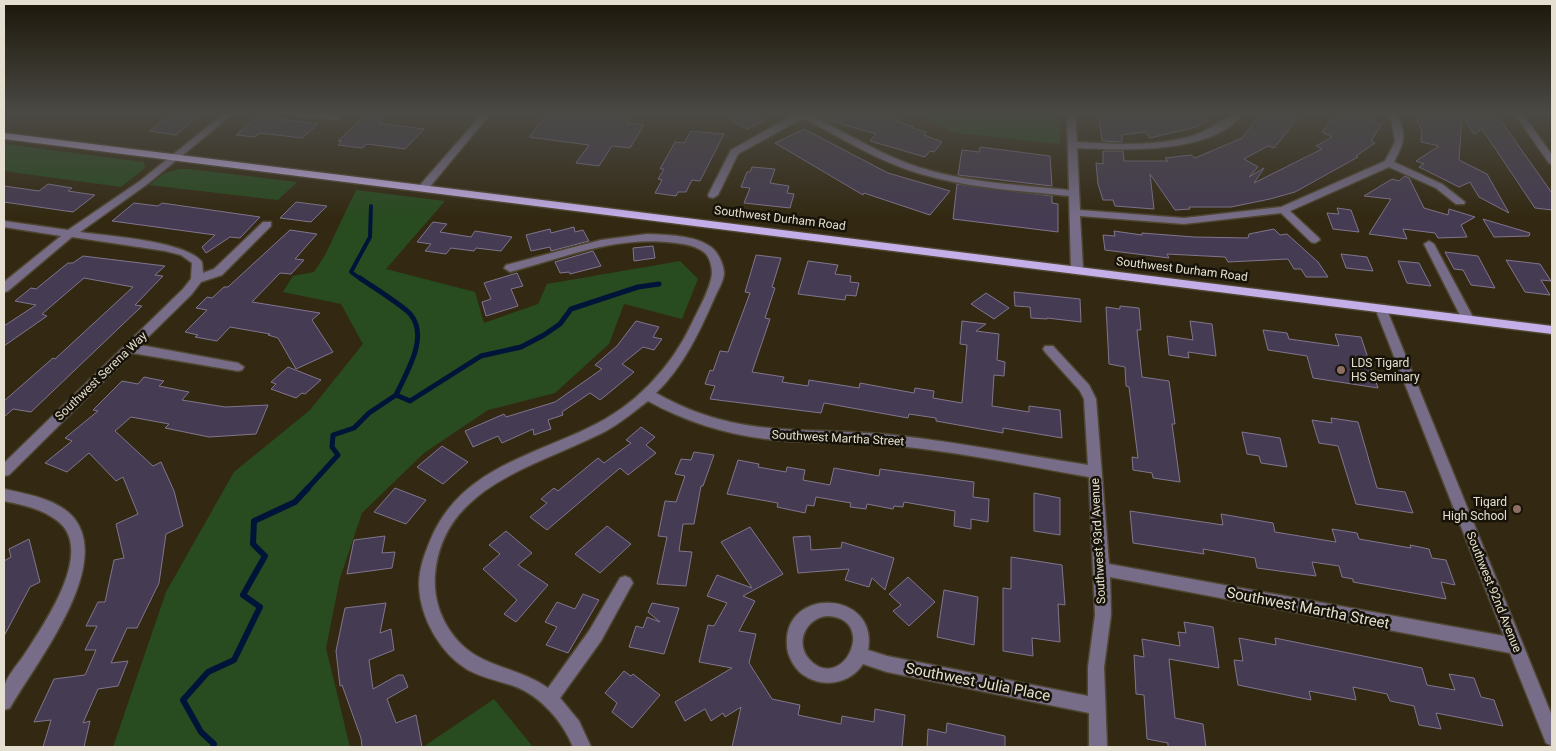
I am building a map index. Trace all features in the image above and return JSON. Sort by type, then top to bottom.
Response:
[{"type":"main road","name":"Southwest Durham Road","points":[[102,148],[1552,330]]},
{"type":"street","points":[[4,288],[70,234],[143,183],[186,148]]},
{"type":"street","points":[[424,187],[457,148]]},
{"type":"street","points":[[713,195],[734,152],[741,148]]},
{"type":"street","points":[[869,148],[890,159],[923,172],[964,181],[1074,194]]},
{"type":"street","points":[[1073,148],[1077,269]]},
{"type":"street","points":[[1076,213],[1184,222],[1283,210],[1389,163],[1397,148]]},
{"type":"street","points":[[1543,148],[1552,161]]},
{"type":"street","points":[[1389,163],[1439,186],[1460,202]]},
{"type":"street","points":[[1283,210],[1315,240]]},
{"type":"street","points":[[4,224],[185,253],[197,262],[197,279]]},
{"type":"street","name":"Southwest Serena Way","points":[[4,471],[130,348],[197,279],[218,272],[267,224]]},
{"type":"street","points":[[510,268],[636,237],[698,245],[706,248],[712,255],[718,275],[691,340],[662,380],[596,430],[496,474],[460,504],[450,518],[436,547],[427,581],[428,597],[432,616],[443,634],[457,651],[474,664],[524,682],[562,710],[576,729],[582,747]]},
{"type":"street","points":[[1429,244],[1468,319]]},
{"type":"street","name":"Southwest 92nd Avenue","points":[[1381,308],[1552,737]]},
{"type":"street","points":[[130,348],[238,367]]},
{"type":"street","name":"Southwest 93rd Avenue","points":[[1049,349],[1079,380],[1088,394],[1102,569],[1103,615],[1096,667],[1098,747]]},
{"type":"street","name":"Southwest Martha Street","points":[[646,394],[666,406],[720,427],[782,436],[873,438],[913,442],[1094,472]]},
{"type":"street","points":[[4,495],[50,508],[71,524],[79,542],[79,558],[70,593],[5,697]]},
{"type":"street","name":"Southwest Martha Street","points":[[1102,569],[1515,646]]},
{"type":"street","points":[[549,700],[595,636],[625,583]]},
{"type":"street","points":[[828,610],[841,612],[852,620],[860,630],[863,643],[860,655],[853,666],[842,673],[828,675],[814,672],[803,664],[796,653],[793,640],[796,628],[804,618],[815,612],[828,610]]},
{"type":"street","name":"Southwest Julia Place","points":[[860,655],[887,664],[1096,706]]},
{"type":"green space","points":[[4,148],[35,148],[144,162],[145,168],[121,187],[4,171]]},
{"type":"green space","points":[[179,169],[297,182],[278,200],[149,185],[165,173]]},
{"type":"green space","points":[[356,190],[445,201],[386,269],[475,292],[484,323],[538,304],[547,284],[680,261],[698,279],[682,319],[624,304],[609,344],[555,393],[488,410],[424,453],[362,513],[340,578],[326,648],[350,747],[113,747],[166,592],[234,472],[310,410],[363,344],[341,304],[283,292],[293,276],[314,272],[325,255]]},
{"type":"green space","points":[[494,699],[533,747],[423,747]]},
{"type":"building","points":[[587,148],[611,148],[599,166],[576,163]]},
{"type":"building","points":[[672,148],[717,148],[700,181],[692,180],[686,192],[678,192],[676,196],[655,193],[662,180],[658,179],[664,169],[660,169]]},
{"type":"building","points":[[784,148],[840,148],[888,173],[950,191],[930,215],[864,193],[863,195]]},
{"type":"building","points":[[894,148],[937,148],[934,152],[930,151],[925,157]]},
{"type":"building","points":[[980,148],[988,148],[1050,156],[1052,186],[958,175],[962,150],[979,152]]},
{"type":"building","points":[[1218,148],[1264,148],[1244,159],[1258,167],[1249,177],[1264,168],[1254,183],[1322,149],[1320,148],[1368,148],[1356,156],[1358,157],[1295,192],[1231,207],[1189,207],[1190,209],[1175,210],[1150,174],[1154,209],[1115,206],[1113,200],[1103,200],[1098,184],[1096,163],[1103,164],[1103,151],[1123,151],[1124,161],[1168,161],[1165,158],[1191,155],[1195,158]]},
{"type":"building","points":[[1436,148],[1460,148],[1459,160],[1487,174],[1509,213],[1479,197],[1470,182],[1459,187],[1419,167],[1424,164],[1416,161]]},
{"type":"building","points":[[1495,148],[1520,148],[1552,193],[1552,210],[1535,208]]},
{"type":"building","points":[[752,167],[775,169],[770,183],[789,186],[787,193],[794,194],[790,208],[744,203],[750,188],[741,187],[747,172],[750,172]]},
{"type":"building","points":[[1405,176],[1409,178],[1424,208],[1448,215],[1449,209],[1475,217],[1461,225],[1467,237],[1438,238],[1435,233],[1403,229],[1407,239],[1369,234],[1391,199],[1364,196],[1392,179],[1399,181]]},
{"type":"building","points":[[48,184],[72,188],[68,191],[95,195],[73,212],[4,202],[4,186],[39,191]]},
{"type":"building","points":[[957,184],[1052,196],[1052,203],[1058,204],[1058,232],[953,219]]},
{"type":"building","points":[[296,202],[327,206],[311,222],[280,218]]},
{"type":"building","points":[[134,203],[158,206],[162,203],[260,217],[240,238],[230,237],[206,253],[202,247],[215,235],[112,221]]},
{"type":"building","points":[[1337,208],[1351,210],[1359,232],[1333,229],[1327,213],[1339,214]]},
{"type":"building","points":[[1483,219],[1530,233],[1529,236],[1494,237]]},
{"type":"building","points":[[433,222],[447,224],[440,232],[471,237],[475,231],[512,237],[501,251],[476,248],[474,251],[451,248],[446,254],[425,251],[431,244],[417,242]]},
{"type":"building","points":[[574,227],[575,232],[583,230],[589,241],[551,251],[550,247],[531,251],[526,235],[550,229],[551,233]]},
{"type":"building","points":[[1274,229],[1280,235],[1287,234],[1318,262],[1328,277],[1306,277],[1301,269],[1294,269],[1288,259],[1228,262],[1225,257],[1167,254],[1169,258],[1105,250],[1103,235],[1115,236],[1114,231],[1142,235],[1142,233],[1194,237],[1248,238],[1249,234]]},
{"type":"building","points":[[290,230],[317,234],[295,259],[304,260],[291,274],[280,273],[252,302],[320,313],[312,320],[333,352],[296,369],[278,338],[268,335],[270,334],[230,327],[217,341],[195,337],[198,335],[185,332],[207,310],[196,308],[207,297],[212,298],[224,287],[228,287]]},
{"type":"building","points":[[653,246],[655,258],[634,261],[633,248]]},
{"type":"building","points":[[593,251],[601,266],[570,274],[569,272],[560,273],[555,262]]},
{"type":"building","points":[[1445,252],[1478,256],[1495,288],[1471,285],[1463,270],[1454,269]]},
{"type":"building","points":[[1341,254],[1367,257],[1373,271],[1346,268]]},
{"type":"building","points":[[756,255],[781,258],[772,287],[775,288],[765,318],[770,319],[752,372],[784,377],[782,382],[808,386],[809,380],[859,388],[860,383],[914,393],[915,388],[934,391],[933,398],[962,403],[967,345],[960,344],[962,321],[986,324],[976,331],[999,334],[997,360],[1005,362],[1004,376],[994,375],[992,406],[1029,412],[1029,406],[1060,410],[1062,438],[1003,428],[1003,433],[936,421],[936,418],[909,414],[908,418],[824,403],[821,413],[710,399],[715,386],[705,384],[710,370],[713,371],[720,351],[728,352],[750,293],[745,292]]},
{"type":"building","points":[[83,256],[165,266],[155,275],[163,276],[135,305],[142,306],[31,412],[13,409],[4,417],[4,401],[53,358],[55,359],[133,287],[84,278],[42,314],[47,316],[4,346],[4,326],[36,305],[15,301],[31,288],[36,289],[68,263],[73,263]]},
{"type":"building","points":[[1506,260],[1540,264],[1551,281],[1541,280],[1550,295],[1525,292]]},
{"type":"building","points":[[808,261],[838,265],[835,274],[851,276],[850,282],[859,283],[856,296],[846,295],[845,300],[798,294]]},
{"type":"building","points":[[1398,261],[1419,263],[1431,286],[1407,283]]},
{"type":"building","points":[[517,273],[523,286],[511,289],[518,306],[486,316],[482,302],[491,299],[484,283]]},
{"type":"building","points":[[1014,292],[1080,299],[1081,322],[1031,318],[1030,307],[1015,306]]},
{"type":"building","points":[[986,293],[1009,308],[994,319],[971,304]]},
{"type":"building","points":[[1120,306],[1139,308],[1141,330],[1137,330],[1142,377],[1169,381],[1175,424],[1172,424],[1180,482],[1153,478],[1152,473],[1133,470],[1132,457],[1138,458],[1129,387],[1126,386],[1125,367],[1109,364],[1106,307],[1120,309]]},
{"type":"building","points":[[636,321],[659,327],[653,337],[662,339],[654,350],[643,347],[622,364],[634,372],[600,400],[590,393],[562,412],[563,415],[548,420],[551,429],[534,435],[533,429],[502,443],[498,436],[473,447],[465,431],[504,414],[506,417],[555,402],[602,369],[595,365],[617,346]]},
{"type":"building","points":[[1190,321],[1212,324],[1216,356],[1188,352],[1189,358],[1169,355],[1167,336],[1193,340]]},
{"type":"building","points":[[1263,330],[1287,333],[1289,339],[1339,346],[1335,334],[1361,337],[1378,388],[1313,378],[1307,356],[1268,350]]},
{"type":"building","points":[[288,367],[321,380],[305,394],[302,393],[296,398],[271,389],[276,384],[271,382]]},
{"type":"building","points":[[144,377],[164,381],[159,386],[189,392],[182,400],[225,407],[268,405],[256,434],[209,437],[165,428],[169,424],[131,417],[115,431],[153,466],[161,462],[174,491],[183,526],[166,534],[159,583],[137,628],[127,628],[111,663],[128,661],[118,686],[98,689],[83,723],[90,721],[84,747],[43,747],[51,720],[34,722],[54,679],[85,675],[96,650],[85,650],[97,626],[86,626],[98,602],[105,602],[114,560],[124,558],[116,524],[138,514],[123,477],[116,481],[89,453],[67,472],[45,463],[72,441],[65,438],[98,411],[93,410],[122,381],[138,384]]},
{"type":"building","points":[[1331,418],[1358,422],[1377,488],[1405,492],[1413,513],[1356,504],[1338,446],[1319,443],[1312,420],[1332,423]]},
{"type":"building","points":[[641,427],[655,437],[646,445],[656,453],[628,475],[620,468],[547,530],[530,517],[547,503],[541,499],[554,488],[558,491],[598,458],[604,463],[631,443],[626,440]]},
{"type":"building","points":[[1242,432],[1280,438],[1287,467],[1261,463],[1259,456],[1247,454]]},
{"type":"building","points":[[442,446],[468,462],[443,484],[417,467]]},
{"type":"building","points":[[694,452],[714,455],[703,486],[701,486],[694,524],[683,524],[679,551],[692,552],[686,586],[657,584],[667,537],[658,536],[665,501],[676,502],[685,476],[675,474],[681,459],[691,460]]},
{"type":"building","points":[[738,460],[759,464],[758,467],[786,472],[787,467],[805,470],[803,480],[830,485],[834,468],[879,476],[880,469],[974,482],[973,497],[989,499],[988,522],[971,519],[971,529],[954,526],[955,511],[904,502],[903,507],[894,506],[893,509],[867,504],[866,509],[850,507],[851,503],[816,497],[814,506],[807,505],[805,513],[777,507],[778,503],[727,494]]},
{"type":"building","points":[[395,488],[426,500],[406,524],[374,512]]},
{"type":"building","points":[[1034,493],[1060,498],[1060,535],[1034,531]]},
{"type":"building","points":[[1130,511],[1223,525],[1221,514],[1273,523],[1275,532],[1336,542],[1332,529],[1357,533],[1359,539],[1411,548],[1410,545],[1429,549],[1432,558],[1446,560],[1455,585],[1441,582],[1446,599],[1353,582],[1353,579],[1342,577],[1339,566],[1312,562],[1316,576],[1257,568],[1255,558],[1203,549],[1204,554],[1133,543]]},
{"type":"building","points":[[607,526],[631,544],[600,573],[575,554]]},
{"type":"building","points":[[750,527],[783,574],[743,596],[755,601],[739,631],[756,634],[749,663],[772,699],[800,705],[798,715],[841,724],[842,716],[874,722],[875,709],[905,715],[902,747],[732,747],[741,707],[725,717],[723,713],[711,721],[705,709],[685,721],[675,702],[732,668],[699,662],[708,625],[714,626],[727,603],[707,596],[717,575],[752,588],[721,542]]},
{"type":"building","points":[[506,531],[532,553],[518,565],[548,585],[516,622],[504,614],[517,600],[483,569],[500,554],[489,545]]},
{"type":"building","points":[[385,536],[382,553],[395,552],[392,568],[347,574],[354,540]]},
{"type":"building","points":[[810,536],[811,550],[841,548],[842,542],[894,558],[885,590],[872,578],[869,587],[845,580],[849,569],[798,573],[793,537]]},
{"type":"building","points":[[29,539],[40,582],[30,587],[4,636],[4,561],[11,557],[9,549]]},
{"type":"building","points":[[1011,557],[1062,565],[1065,605],[1058,604],[1060,642],[1032,638],[1033,656],[1003,651],[1003,588],[1011,589]]},
{"type":"building","points":[[908,577],[935,602],[909,626],[893,611],[901,605],[889,594]]},
{"type":"building","points":[[944,590],[978,597],[974,645],[937,637]]},
{"type":"building","points":[[583,594],[599,600],[568,653],[546,645],[557,627],[545,622],[557,602],[575,609]]},
{"type":"building","points":[[386,603],[380,633],[391,629],[394,650],[369,660],[373,689],[398,675],[403,675],[408,687],[387,699],[396,723],[416,715],[422,747],[362,747],[361,738],[342,685],[340,686],[336,651],[345,608]]},
{"type":"building","points":[[652,603],[679,608],[664,654],[629,647],[636,626],[643,628],[647,617],[660,622],[648,612]]},
{"type":"building","points":[[1184,622],[1213,627],[1219,668],[1169,659],[1175,718],[1203,724],[1206,747],[1168,747],[1168,743],[1147,739],[1144,695],[1136,694],[1134,655],[1144,657],[1142,639],[1180,646],[1178,632],[1186,633]]},
{"type":"building","points":[[1239,638],[1276,645],[1275,638],[1422,668],[1427,685],[1455,690],[1449,674],[1474,678],[1481,697],[1494,700],[1503,726],[1436,713],[1441,729],[1419,725],[1414,706],[1390,701],[1387,694],[1353,687],[1356,700],[1309,691],[1311,700],[1238,685],[1234,660],[1243,661]]},
{"type":"building","points":[[624,671],[631,676],[633,674],[660,695],[632,728],[612,712],[617,703],[605,693]]},
{"type":"building","points":[[947,723],[1005,736],[1005,747],[927,747],[928,729],[946,733]]},
{"type":"waterway","points":[[362,280],[351,272],[370,237],[371,206]]},
{"type":"waterway","points":[[360,278],[395,301],[411,315],[416,324],[418,334],[417,345],[410,366],[396,395]]},
{"type":"waterway","points":[[396,395],[410,401],[481,356],[521,347],[560,324],[571,309],[638,287],[659,284]]},
{"type":"waterway","points":[[307,489],[338,455],[332,447],[333,435],[354,428],[369,413],[396,395]]},
{"type":"waterway","points":[[213,747],[214,744],[201,732],[183,700],[208,672],[234,660],[260,607],[243,595],[265,556],[253,544],[254,521],[295,502],[308,488]]},
{"type":"place","name":"LDS Tigard HS Seminary","points":[[1341,370]]},
{"type":"place","name":"Tigard High School","points":[[1517,509]]}]
